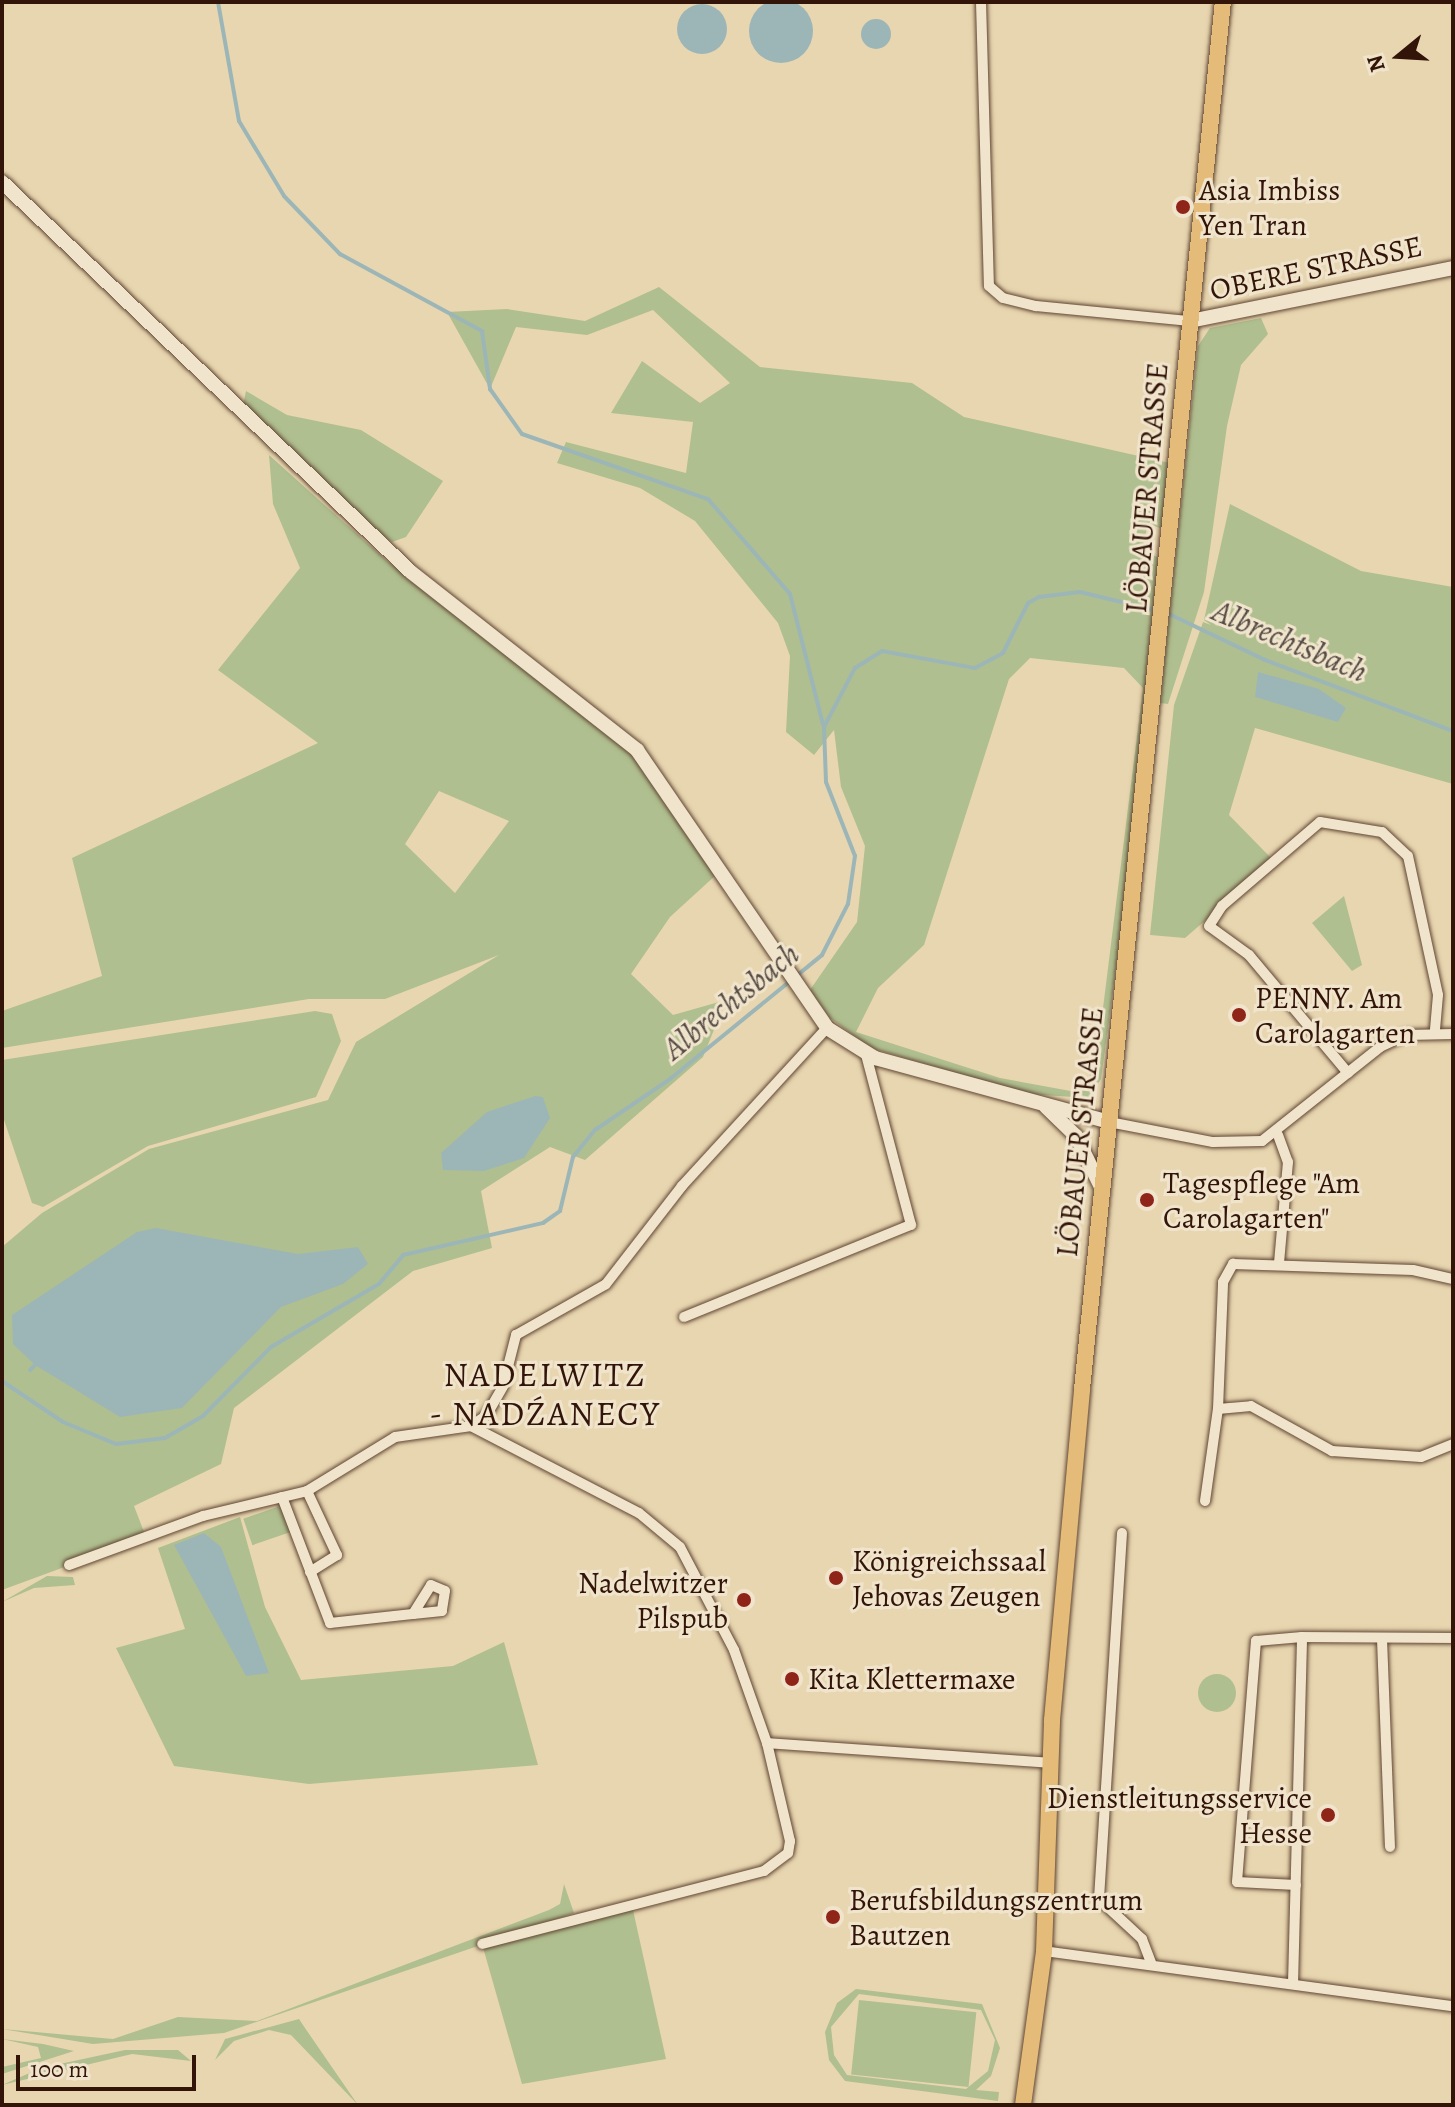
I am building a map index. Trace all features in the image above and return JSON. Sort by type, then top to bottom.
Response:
[{"type":"main road","name":"LÖBAUER STRASSE","points":[[1023,2105],[1044,1951],[1051,1763],[1102,1189],[1163,623],[1223,2]]},
{"type":"main road","points":[[2,182],[392,555],[637,750],[721,869],[799,993],[827,1028],[866,1055],[1109,1122]]},
{"type":"main road","name":"OBERE STRASSE","points":[[1190,321],[1453,268]]},
{"type":"main road","points":[[1046,1107],[1076,1136],[1102,1189]]},
{"type":"street","name":"LÖBAUER STRASSE","points":[[981,2],[989,286],[1003,298],[1036,306],[1190,321]]},
{"type":"street","points":[[1348,1073],[1249,955],[1209,926],[1222,906],[1320,822],[1382,832],[1408,856],[1438,995],[1435,1033]]},
{"type":"street","points":[[69,1565],[203,1516],[307,1491],[395,1437],[471,1426],[496,1403],[516,1335],[606,1284],[682,1186],[827,1028]]},
{"type":"street","points":[[1109,1122],[1239,1144],[1278,1135],[1348,1073],[1395,1039],[1435,1033],[1453,1034]]},
{"type":"street","points":[[684,1317],[911,1225],[866,1055]]},
{"type":"street","points":[[1278,1135],[1288,1162],[1279,1262]]},
{"type":"street","points":[[1205,1501],[1218,1409],[1225,1275],[1240,1262],[1279,1262],[1453,1279]]},
{"type":"street","points":[[1218,1409],[1251,1406],[1332,1451],[1421,1457],[1453,1444]]},
{"type":"street","points":[[471,1426],[639,1513],[680,1547],[722,1620],[767,1743],[790,1841],[776,1865],[482,1944]]},
{"type":"street","points":[[307,1491],[337,1555],[310,1572]]},
{"type":"street","points":[[282,1497],[330,1623],[413,1614]]},
{"type":"street","points":[[1122,1533],[1099,1899],[1142,1939],[1151,1962]]},
{"type":"street","points":[[1293,1984],[1302,1637]]},
{"type":"street","points":[[1296,1885],[1237,1882],[1256,1641],[1302,1637],[1453,1638]]},
{"type":"street","points":[[1382,1639],[1390,1847]]},
{"type":"street","points":[[767,1743],[1051,1763]]},
{"type":"street","points":[[1044,1951],[1151,1962],[1453,2006]]},
{"type":"green space","points":[[659,287],[760,367],[912,383],[964,417],[1170,463],[1164,530],[1148,523],[1142,551],[1160,558],[1123,916],[1101,1079],[1088,1098],[1029,1094],[871,1048],[830,1018],[810,990],[857,922],[865,846],[841,787],[834,730],[814,755],[786,732],[790,656],[778,623],[695,521],[640,488],[557,463],[566,442],[686,473],[693,422],[611,413],[642,361],[700,403],[730,383],[653,310],[587,335],[516,327],[490,389],[447,312],[507,309],[585,321]],"holes":[[[1030,658],[1124,668],[1143,688],[1098,1048],[1088,1082],[1076,1092],[1000,1078],[856,1032],[878,988],[924,945],[1009,679]]]},
{"type":"green space","points":[[1261,318],[1268,334],[1241,365],[1227,426],[1204,592],[1168,704],[1160,703],[1198,346],[1210,328]]},
{"type":"green space","points":[[246,391],[287,415],[361,430],[443,481],[406,537],[392,542],[349,510],[242,410]]},
{"type":"green space","points":[[269,455],[387,561],[621,740],[660,784],[717,874],[670,917],[631,974],[673,1015],[726,1000],[703,1057],[585,1160],[550,1147],[481,1191],[492,1248],[413,1271],[234,1408],[221,1464],[134,1506],[146,1537],[2,1590],[2,1247],[42,1213],[149,1149],[328,1100],[356,1042],[499,955],[385,999],[309,999],[2,1048],[2,1011],[102,976],[72,858],[318,743],[218,670],[300,568],[273,504]],"holes":[[[439,791],[509,821],[455,893],[405,844]]]},
{"type":"green space","points":[[1230,504],[1361,571],[1453,587],[1453,784],[1255,728],[1229,815],[1274,861],[1185,938],[1150,935],[1174,705],[1203,622],[1211,625],[1204,620]]},
{"type":"green space","points":[[1344,896],[1362,965],[1352,971],[1312,923]]},
{"type":"green space","points":[[315,1011],[332,1014],[341,1041],[316,1097],[148,1146],[43,1207],[32,1203],[2,1114],[2,1060]]},
{"type":"green space","points":[[283,1505],[292,1531],[252,1545],[243,1519]]},
{"type":"green space","points":[[240,1517],[265,1607],[301,1680],[453,1666],[504,1642],[538,1765],[309,1784],[174,1766],[116,1648],[185,1629],[158,1548]]},
{"type":"green space","points":[[47,1576],[73,1577],[75,1585],[34,1588],[2,1602]]},
{"type":"green space","points":[[1217,1674],[1231,1679],[1236,1693],[1231,1707],[1217,1712],[1203,1707],[1198,1693],[1203,1679]]},
{"type":"green space","points":[[564,1884],[574,1913],[224,2033],[93,2044],[2,2029],[113,2039],[178,2017],[257,2021],[549,1910],[560,1904]]},
{"type":"green space","points":[[631,1901],[666,2059],[522,2084],[482,1944]]},
{"type":"green space","points":[[856,1989],[982,2004],[1000,2048],[991,2076],[976,2090],[999,2092],[998,2101],[845,2081],[829,2060],[825,2032],[837,2003]],"holes":[[[859,1994],[981,2010],[995,2040],[988,2071],[966,2089],[847,2075],[834,2055],[831,2027]]]},
{"type":"green space","points":[[859,2000],[976,2012],[969,2087],[851,2075]]},
{"type":"green space","points":[[299,2019],[358,2105],[291,2035],[269,2030],[234,2041],[215,2060],[225,2039]]},
{"type":"green space","points":[[2,2039],[74,2051],[2,2074],[2,2067],[41,2058],[38,2047]]},
{"type":"green space","points":[[125,2050],[178,2050],[191,2061],[132,2054],[2,2085],[41,2068]]},
{"type":"water","points":[[781,-1],[799,5],[807,13],[813,31],[807,49],[799,57],[781,63],[763,57],[755,49],[749,31],[755,13],[763,5]]},
{"type":"water","points":[[702,4],[720,11],[727,29],[720,47],[702,54],[684,47],[677,29],[684,11]]},
{"type":"water","points":[[876,19],[887,23],[891,34],[887,45],[876,49],[865,45],[861,34],[865,23]]},
{"type":"water","points":[[1258,672],[1319,689],[1346,708],[1338,722],[1255,697]]},
{"type":"water","points":[[535,1096],[543,1097],[550,1118],[524,1158],[484,1171],[443,1170],[441,1153],[487,1112]]},
{"type":"water","points":[[156,1228],[298,1254],[358,1247],[368,1264],[343,1284],[281,1307],[182,1408],[120,1417],[35,1365],[13,1344],[12,1315],[137,1232]]},
{"type":"water","points":[[204,1533],[221,1547],[269,1673],[246,1676],[174,1545]]},
{"type":"waterway","points":[[218,2],[239,121],[284,196],[340,254],[482,331],[490,389],[522,434],[708,499],[790,594],[823,724]]},
{"type":"waterway","name":"Albrechtsbach","points":[[2,1381],[63,1422],[116,1444],[165,1438],[203,1416],[271,1347],[379,1284],[403,1255],[543,1223],[560,1211],[573,1157],[595,1130],[670,1079],[822,955],[848,904],[855,856],[826,782],[824,727],[855,668],[882,651],[975,668],[1003,653],[1028,603],[1039,597],[1080,592],[1155,610]]},
{"type":"waterway","name":"Albrechtsbach","points":[[1167,613],[1265,660],[1453,731]]},
{"type":"waterway","points":[[30,1370],[35,1365]]},
{"type":"place","name":"Asia Imbiss Yen Tran","points":[[1183,207]]},
{"type":"place","name":"PENNY. Am Carolagarten","points":[[1239,1015]]},
{"type":"place","name":"Tagespflege \"Am Carolagarten\"","points":[[1147,1200]]},
{"type":"place","name":"Königreichssaal Jehovas Zeugen","points":[[836,1578]]},
{"type":"place","name":"Nadelwitzer Pilspub","points":[[744,1600]]},
{"type":"place","name":"Kita Klettermaxe","points":[[792,1679]]},
{"type":"place","name":"Dienstleitungsservice Hesse","points":[[1328,1815]]},
{"type":"place","name":"Berufsbildungszentrum Bautzen","points":[[833,1917]]},
{"type":"district","name":"NADELWITZ - NADŹANECY","points":[[545,1394]]}]
